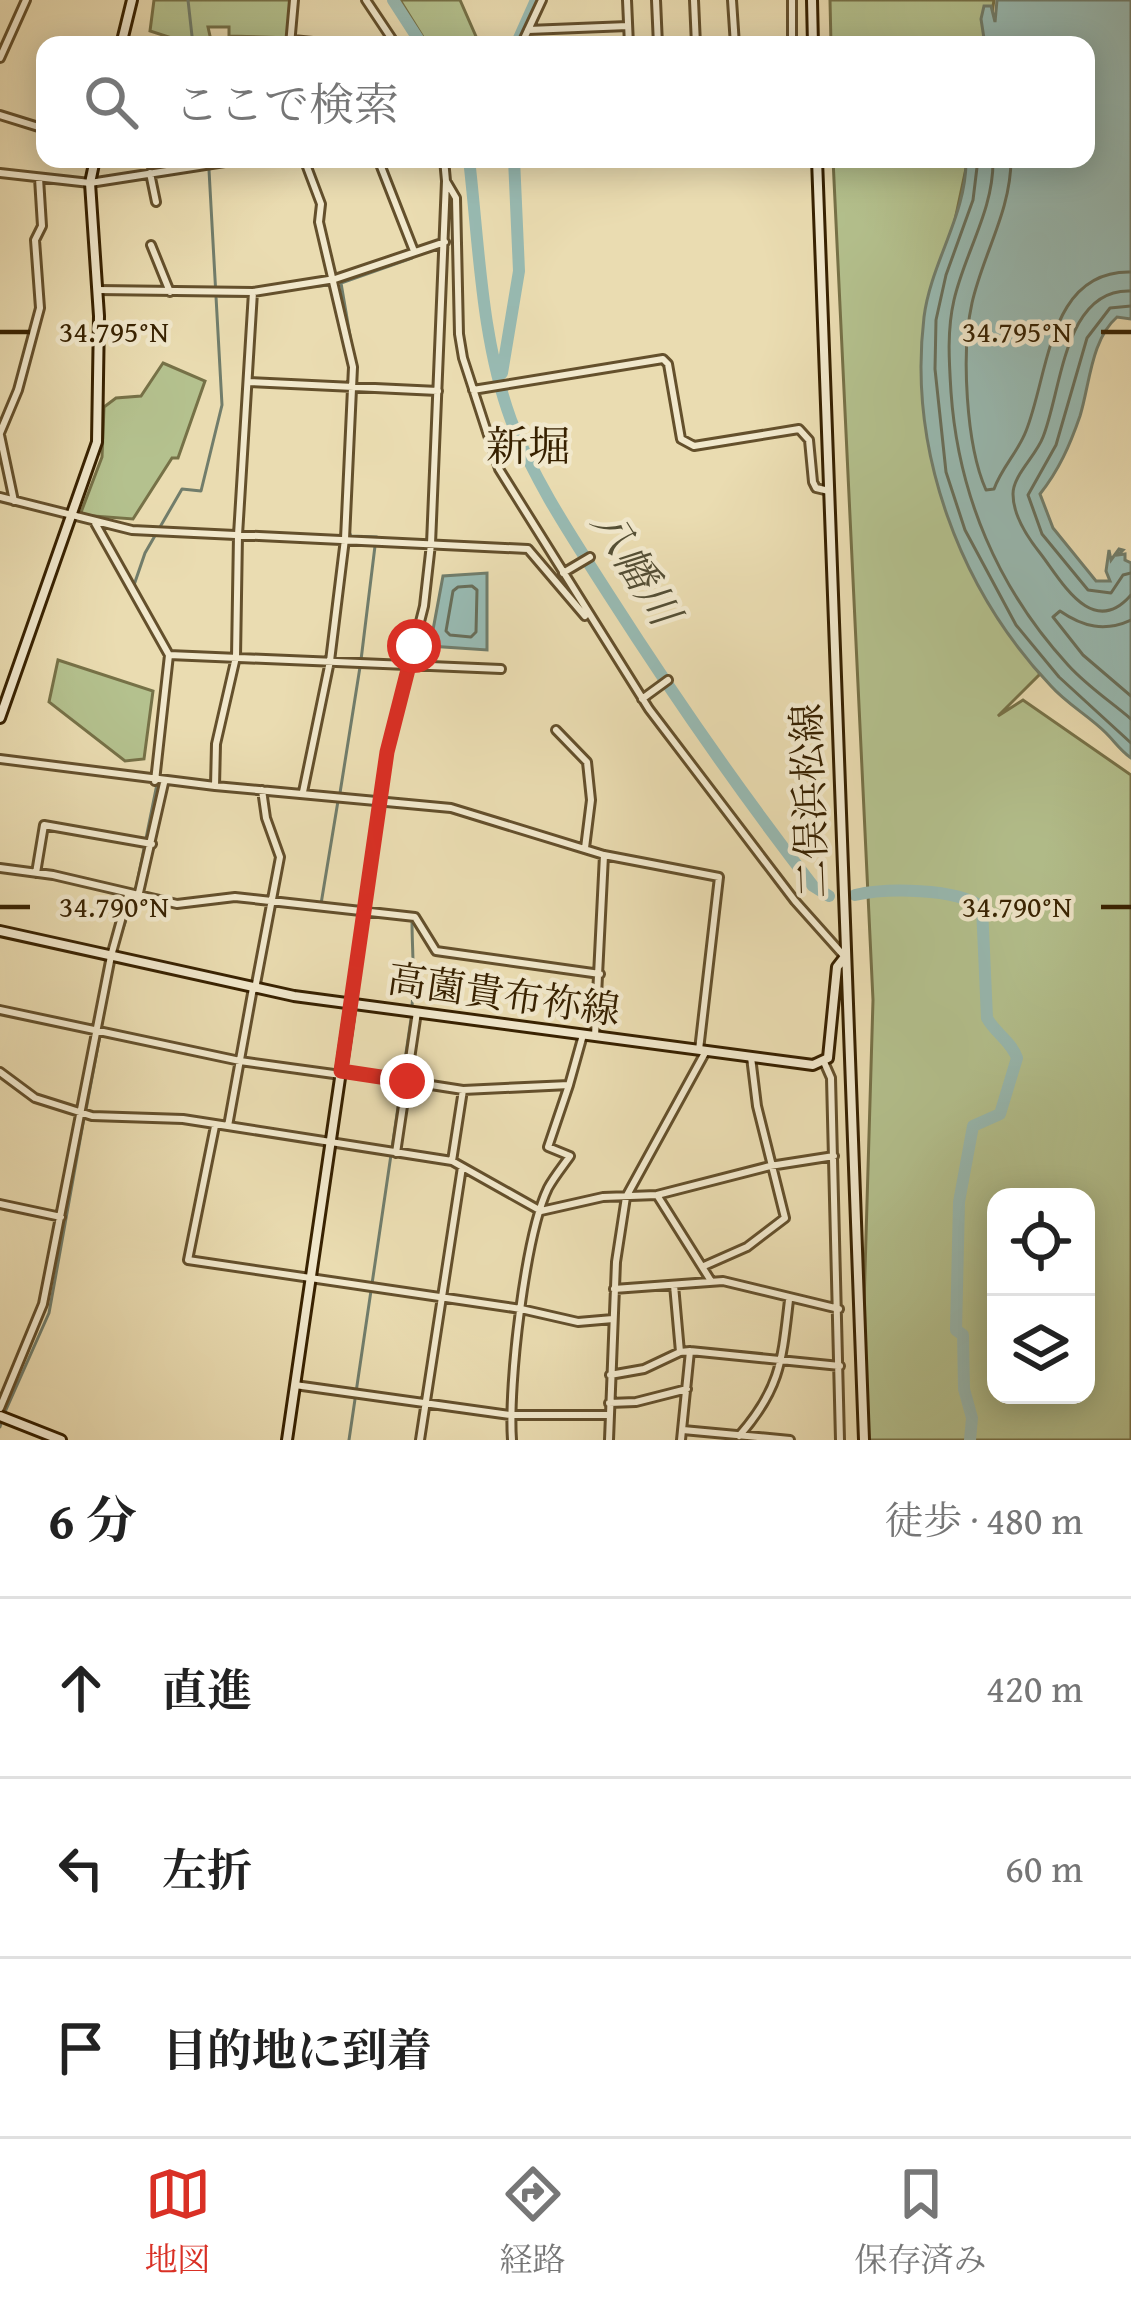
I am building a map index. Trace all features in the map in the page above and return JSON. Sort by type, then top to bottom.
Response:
[{"type":"main road","points":[[124,36],[132,0]]},
{"type":"main road","points":[[812,0],[813,36]]},
{"type":"main road","points":[[0,718],[73,516],[99,427],[92,168]]},
{"type":"main road","name":"二俣浜松線","points":[[817,168],[864,1440]]},
{"type":"main road","name":"高薗貴布祢線","points":[[0,931],[254,989],[813,1065],[824,1062]]},
{"type":"main road","points":[[824,1062],[830,1050],[837,967],[845,957]]},
{"type":"main road","points":[[286,1440],[351,1004]]},
{"type":"main road","points":[[0,1412],[60,1440]]},
{"type":"street","points":[[0,58],[26,0]]},
{"type":"street","points":[[292,36],[294,0]]},
{"type":"street","points":[[366,0],[390,36]]},
{"type":"street","points":[[525,36],[542,0]]},
{"type":"street","points":[[627,0],[629,36]]},
{"type":"street","points":[[656,0],[658,36]]},
{"type":"street","points":[[694,0],[696,36]]},
{"type":"street","points":[[732,0],[734,36]]},
{"type":"street","points":[[792,0],[792,36]]},
{"type":"street","points":[[528,30],[628,26]]},
{"type":"street","points":[[0,115],[36,126]]},
{"type":"street","points":[[0,173],[90,183],[184,168]]},
{"type":"street","points":[[303,793],[330,661],[345,539],[352,387],[351,352],[319,222],[321,204],[307,168]]},
{"type":"street","points":[[381,168],[414,252]]},
{"type":"street","points":[[351,1004],[387,752],[424,606],[431,544],[445,168]]},
{"type":"street","points":[[150,173],[156,202]]},
{"type":"street","points":[[14,501],[0,434],[18,390],[40,308],[35,251],[42,226],[39,178]]},
{"type":"street","points":[[446,181],[456,198],[459,334],[499,469],[642,699],[795,901],[845,957]]},
{"type":"street","points":[[98,290],[253,292],[335,279],[445,242]]},
{"type":"street","points":[[151,245],[170,292]]},
{"type":"street","points":[[215,786],[214,756],[236,657],[238,535],[253,292]]},
{"type":"street","points":[[473,390],[663,359],[668,364],[681,439],[687,444],[799,428],[809,440],[813,482],[816,488],[829,491]]},
{"type":"street","points":[[249,382],[438,392]]},
{"type":"street","points":[[0,497],[160,532],[528,549],[599,632]]},
{"type":"street","points":[[93,521],[169,656],[159,781],[138,897]]},
{"type":"street","points":[[563,573],[590,557]]},
{"type":"street","points":[[169,656],[501,669]]},
{"type":"street","points":[[642,699],[668,680]]},
{"type":"street","points":[[556,730],[587,762],[591,800],[585,848]]},
{"type":"street","points":[[0,759],[159,781],[451,808],[604,854],[719,877],[703,1050],[626,1197],[614,1289],[608,1440]]},
{"type":"street","points":[[227,1127],[280,857],[262,790]]},
{"type":"street","points":[[36,873],[44,825],[148,843]]},
{"type":"street","points":[[595,1036],[604,854]]},
{"type":"street","points":[[0,868],[177,904],[235,897],[415,917],[431,945],[442,952],[600,974]]},
{"type":"street","points":[[0,1412],[43,1304],[111,956],[128,895]]},
{"type":"street","points":[[0,1010],[240,1061],[463,1090],[569,1085]]},
{"type":"street","points":[[394,1152],[416,1012]]},
{"type":"street","points":[[512,1440],[510,1415],[521,1309],[541,1211],[548,1188],[570,1156],[548,1147],[583,1035]]},
{"type":"street","points":[[703,1266],[748,1247],[785,1218],[770,1166],[751,1057]]},
{"type":"street","points":[[824,1062],[831,1078],[840,1440]]},
{"type":"street","points":[[0,1072],[34,1098],[80,1113],[183,1119],[452,1161],[541,1211],[603,1197],[657,1195],[770,1166],[834,1156]]},
{"type":"street","points":[[452,1161],[463,1090]]},
{"type":"street","points":[[215,1126],[188,1260],[521,1309],[578,1322],[613,1318]]},
{"type":"street","points":[[420,1440],[462,1167]]},
{"type":"street","points":[[657,1195],[711,1281]]},
{"type":"street","points":[[0,1204],[61,1217]]},
{"type":"street","points":[[614,1289],[711,1281],[754,1286],[789,1300],[839,1309]]},
{"type":"street","points":[[674,1285],[680,1352]]},
{"type":"street","points":[[739,1436],[767,1399],[783,1360],[789,1300]]},
{"type":"street","points":[[610,1375],[656,1366],[690,1351],[840,1366]]},
{"type":"street","points":[[682,1440],[690,1351]]},
{"type":"street","points":[[295,1385],[510,1415],[609,1415]]},
{"type":"street","points":[[609,1402],[636,1402],[687,1389]]},
{"type":"street","points":[[683,1430],[790,1440]]},
{"type":"green space","points":[[154,0],[290,0],[291,36],[229,36],[229,27],[208,27],[210,36],[166,36],[150,31]]},
{"type":"green space","points":[[400,0],[460,0],[476,36],[422,36]]},
{"type":"green space","points":[[830,0],[994,0],[988,36],[831,36]]},
{"type":"green space","points":[[833,168],[966,168],[923,370],[994,611],[1040,674],[998,716],[1023,700],[1131,775],[1131,1440],[860,1440],[873,1000]]},
{"type":"green space","points":[[163,363],[205,381],[178,458],[172,458],[133,519],[80,515],[102,457],[104,407],[116,398],[141,396]]},
{"type":"green space","points":[[58,660],[153,691],[144,759],[125,761],[49,702]]},
{"type":"water","points":[[997,0],[1131,0],[1131,319],[1117,317],[1102,338],[1072,437],[1040,494],[1053,528],[1096,581],[1110,581],[1106,571],[1109,550],[1111,560],[1119,549],[1123,550],[1118,555],[1125,554],[1131,563],[1131,758],[1064,699],[1018,648],[966,562],[933,467],[921,367],[924,317],[961,199],[966,168],[1095,168],[1095,36],[984,36],[984,6],[991,6],[995,22]]},
{"type":"water","points":[[487,573],[487,650],[430,646],[443,576]]},
{"type":"waterway","points":[[188,0],[192,36]]},
{"type":"waterway","name":"八幡川","points":[[393,0],[416,36]]},
{"type":"waterway","points":[[520,36],[536,0]]},
{"type":"waterway","name":"八幡川","points":[[470,168],[493,357],[511,420],[531,465],[582,553],[708,743],[813,886],[829,896]]},
{"type":"waterway","points":[[502,373],[519,271],[514,168]]},
{"type":"waterway","points":[[136,590],[145,553],[182,489],[201,491],[222,405],[209,170]]},
{"type":"waterway","points":[[355,365],[341,283],[412,258]]},
{"type":"waterway","points":[[296,288],[330,285]]},
{"type":"waterway","points":[[219,296],[247,296]]},
{"type":"waterway","points":[[355,391],[349,532],[377,537]]},
{"type":"waterway","points":[[361,660],[375,546]]},
{"type":"waterway","points":[[159,769],[172,660]]},
{"type":"waterway","points":[[340,793],[360,667]]},
{"type":"waterway","points":[[135,893],[158,779]]},
{"type":"waterway","points":[[338,801],[321,904],[359,907]]},
{"type":"waterway","name":"八幡川","points":[[855,895],[920,891],[956,896],[982,907],[987,1018],[1017,1058],[1000,1114],[973,1126],[959,1202],[956,1330],[963,1335],[970,1440]]},
{"type":"waterway","points":[[116,949],[133,899]]},
{"type":"waterway","points":[[370,908],[411,913]]},
{"type":"waterway","points":[[412,921],[412,1006]]},
{"type":"waterway","points":[[101,1028],[113,964]]},
{"type":"waterway","points":[[349,1440],[411,1019]]},
{"type":"waterway","points":[[86,1110],[100,1035]]},
{"type":"waterway","points":[[5,1412],[49,1313],[84,1118]]},
{"type":"waterway","points":[[0,1427],[1,1423]]},
{"type":"district","name":"新堀","points":[[528,446]]},
{"type":"route","points":[[407,1081],[341,1071],[387,752],[414,646]]}]
